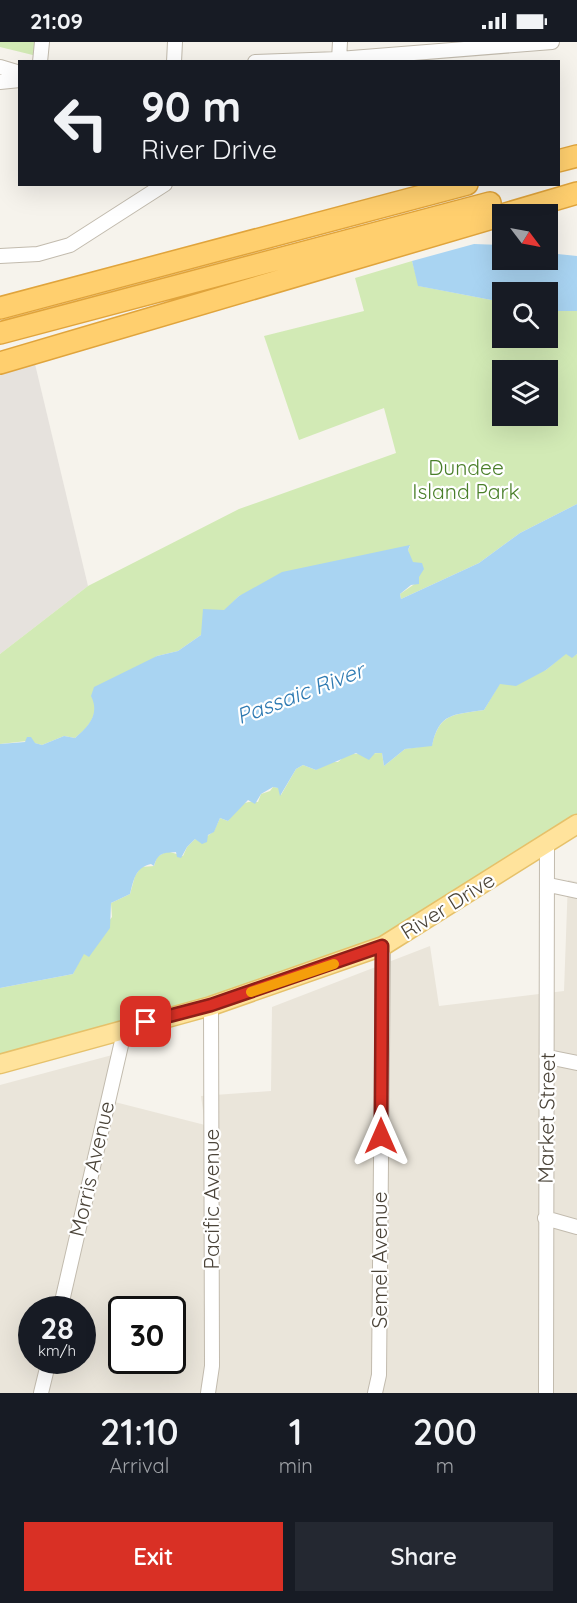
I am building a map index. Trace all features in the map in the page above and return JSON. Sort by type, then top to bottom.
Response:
[{"type":"highway","points":[[560,160],[577,156]]},
{"type":"highway","points":[[560,185],[577,180]]},
{"type":"highway","points":[[0,308],[459,186]]},
{"type":"highway","points":[[0,333],[554,186]]},
{"type":"highway","points":[[0,363],[577,193]]},
{"type":"main road","name":"River Drive","points":[[0,1064],[211,1005],[382,946],[577,824]]},
{"type":"street","points":[[40,60],[42,42]]},
{"type":"street","points":[[174,60],[175,42]]},
{"type":"street","points":[[339,59],[340,42]]},
{"type":"street","points":[[311,60],[552,42]]},
{"type":"street","points":[[0,67],[18,72]]},
{"type":"street","points":[[0,82],[18,80]]},
{"type":"street","points":[[0,256],[38,254],[70,245],[162,186]]},
{"type":"street","name":"Market Street","points":[[546,1393],[545,1218],[549,885],[547,844]]},
{"type":"street","points":[[549,885],[577,891]]},
{"type":"street","name":"Semel Avenue","points":[[375,1393],[379,1375],[382,946]]},
{"type":"street","name":"Pacific Avenue","points":[[208,1393],[212,1366],[211,1005]]},
{"type":"street","name":"Morris Avenue","points":[[63,1296],[125,1028]]},
{"type":"street","points":[[548,1057],[577,1063]]},
{"type":"street","points":[[545,1218],[577,1227]]},
{"type":"street","points":[[41,1393],[46,1374]]},
{"type":"shaded area","points":[[35,364],[88,586],[0,654],[0,375]]},
{"type":"shaded area","points":[[568,880],[577,882],[577,1393],[0,1393],[0,1085],[116,1054],[107,1100],[205,1125],[201,1096],[271,1091],[272,1007],[430,946],[439,1006],[564,991]]},
{"type":"green space","points":[[0,42],[42,42],[41,57],[0,47]]},
{"type":"green space","name":"Dundee Island Park","points":[[412,261],[419,286],[492,300],[492,348],[558,348],[558,311],[577,311],[577,504],[520,533],[479,563],[401,599],[400,594],[416,583],[408,550],[410,546],[239,596],[201,635],[178,651],[157,656],[96,705],[94,716],[89,724],[75,738],[64,736],[42,745],[27,741],[0,744],[0,654],[88,586],[239,509],[396,453],[384,408],[299,440],[264,336],[364,311],[355,278]]},
{"type":"green space","points":[[566,653],[572,657],[577,654],[577,823],[383,946],[0,1062],[0,988],[73,974],[81,957],[112,917],[111,903],[130,894],[135,876],[141,867],[154,866],[157,857],[167,851],[183,856],[187,847],[195,839],[201,841],[214,831],[220,818],[228,821],[240,806],[252,801],[258,802],[261,794],[270,791],[273,787],[279,788],[281,795],[296,769],[303,765],[316,770],[329,762],[338,762],[347,754],[382,753],[384,766],[405,749],[432,745],[439,726],[444,721],[456,715],[484,710],[500,683],[546,670]]},
{"type":"water","points":[[474,244],[492,245],[492,270],[558,270],[558,254],[577,256],[577,311],[558,311],[558,282],[492,282],[492,300],[418,286],[412,261]]},
{"type":"water","name":"Passaic River","points":[[577,504],[577,654],[572,658],[566,654],[546,670],[516,686],[500,684],[484,710],[449,717],[439,727],[432,746],[405,749],[384,766],[382,753],[375,753],[369,760],[356,753],[316,770],[303,765],[296,769],[280,796],[278,788],[273,787],[261,794],[255,804],[248,800],[228,821],[220,818],[214,832],[208,835],[207,842],[202,844],[195,839],[181,858],[177,857],[176,852],[165,853],[157,858],[154,866],[151,864],[138,871],[130,894],[111,903],[110,928],[89,957],[84,954],[73,974],[0,988],[0,744],[25,742],[27,737],[31,737],[35,743],[42,745],[64,736],[75,738],[89,724],[94,714],[91,696],[94,687],[157,656],[178,651],[201,635],[203,609],[224,610],[239,596],[282,572],[410,545],[408,550],[413,562],[422,563],[424,569],[419,577],[419,584],[411,585],[400,594],[401,599],[479,563],[520,533]]},
{"type":"slow traffic","points":[[251,992],[334,964]]},
{"type":"route","points":[[146,1022],[211,1005],[382,946],[381,1136]]}]
